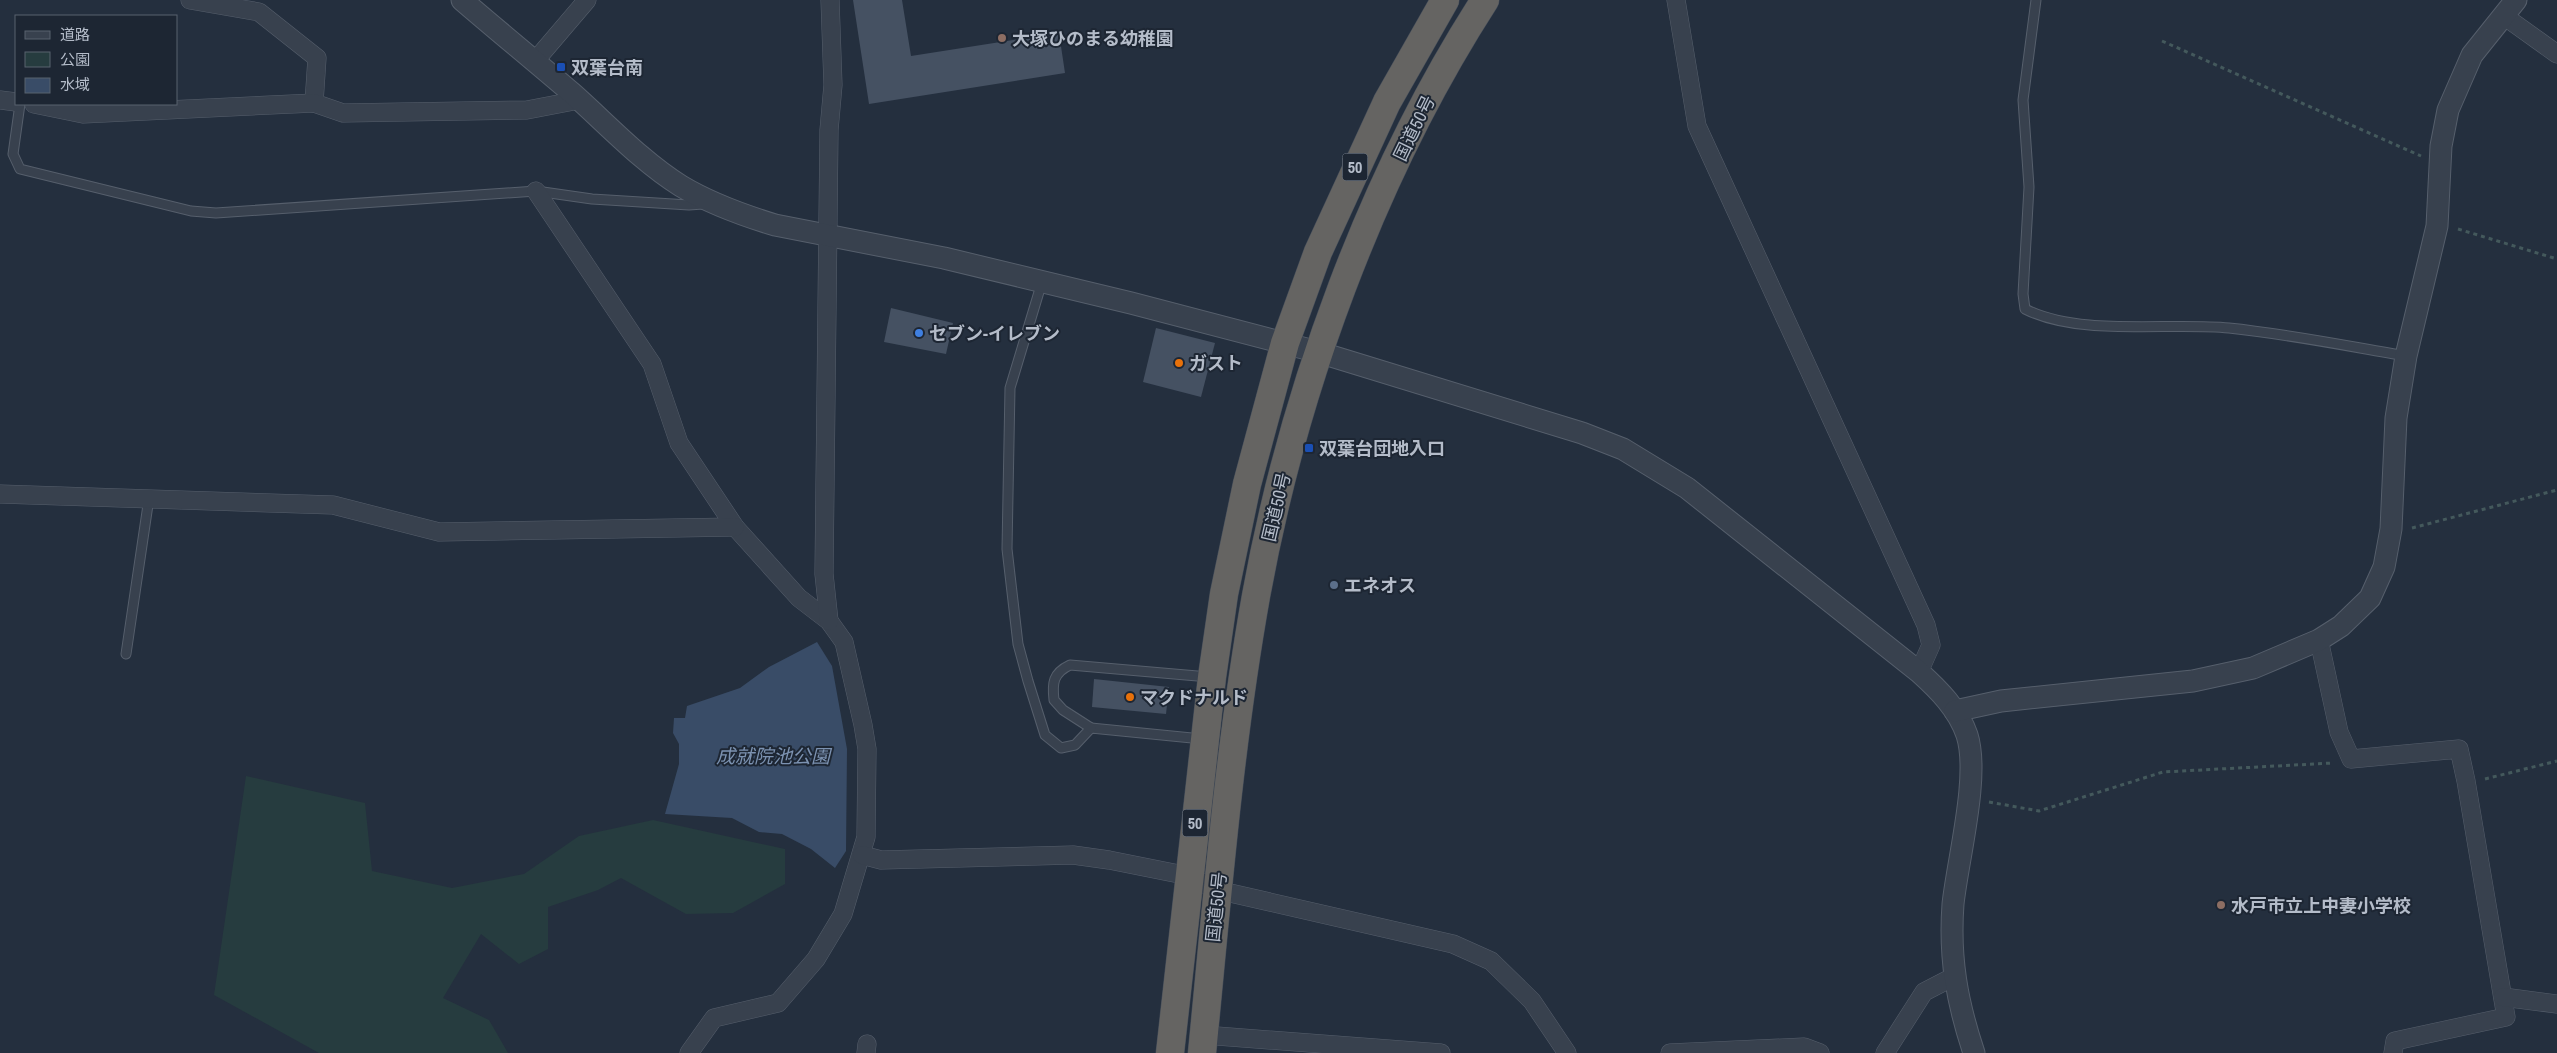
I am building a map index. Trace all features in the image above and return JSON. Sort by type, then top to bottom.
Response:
[{"type":"highway","name":"国道50号","points":[[1170,1053],[1212,677],[1224,594],[1243,503],[1285,343],[1318,252],[1386,102],[1445,0]]},
{"type":"highway","name":"国道50号","points":[[1203,1044],[1217,890],[1242,681],[1256,595],[1279,487],[1318,352],[1352,262],[1394,167],[1446,66],[1485,0]]},
{"type":"street","points":[[190,0],[259,12],[317,58],[314,103]]},
{"type":"street","points":[[462,0],[648,162],[680,186],[711,203],[775,225],[1043,281],[1318,352],[1582,433],[1623,449],[1687,488],[1919,672],[1940,690],[1955,711],[1966,734],[1971,759],[1968,799],[1953,905],[1953,977],[1961,1015],[1974,1053]]},
{"type":"street","points":[[534,61],[587,0]]},
{"type":"street","points":[[829,622],[824,574],[829,130],[833,85],[830,0]]},
{"type":"street","points":[[1676,0],[1697,126],[1926,625],[1931,645],[1919,672]]},
{"type":"street","points":[[1955,711],[2001,701],[2226,675],[2253,668],[2319,640],[2341,626],[2370,598],[2384,567],[2391,529],[2396,418],[2406,356],[2437,226],[2440,146],[2448,110],[2472,55],[2510,8],[2557,54]]},
{"type":"street","points":[[0,100],[15,102]]},
{"type":"street","points":[[39,105],[83,114],[314,103],[343,113],[527,110],[579,100]]},
{"type":"street","points":[[536,191],[652,364],[679,443],[736,527],[798,598],[829,622],[844,642],[867,749],[866,838],[843,914],[816,959],[778,1003],[714,1018],[689,1053]]},
{"type":"street","points":[[0,494],[332,505],[439,532],[736,527]]},
{"type":"street","points":[[2319,640],[2339,732],[2351,759],[2459,750],[2466,781],[2506,1017],[2395,1041],[2394,1053]]},
{"type":"street","points":[[862,855],[881,860],[1073,855],[1109,860],[1189,876],[1217,890],[1453,944],[1492,961],[1532,1000],[1567,1053]]},
{"type":"street","points":[[1885,1053],[1924,992],[1953,977]]},
{"type":"street","points":[[2503,997],[2557,1004]]},
{"type":"street","points":[[1203,1044],[1441,1053]]},
{"type":"street","points":[[1670,1053],[1804,1047],[1820,1053]]},
{"type":"lane","points":[[2036,0],[2023,100],[2029,187],[2023,294],[2025,308],[2037,314],[2092,324],[2227,328],[2406,356]]},
{"type":"lane","points":[[20,105],[13,154],[20,169],[191,211],[216,213],[536,191],[592,199],[689,206],[711,203]]},
{"type":"lane","points":[[1043,281],[1010,388],[1007,550],[1018,644],[1045,735],[1061,748],[1075,745],[1091,728]]},
{"type":"lane","points":[[126,654],[149,498]]},
{"type":"lane","points":[[1204,739],[1091,728],[1062,710],[1054,700],[1054,677],[1060,670],[1070,666],[1212,677]]},
{"type":"path","points":[[2162,41],[2440,165]]},
{"type":"path","points":[[2437,226],[2470,232],[2557,259]]},
{"type":"path","points":[[2391,529],[2411,528],[2557,490]]},
{"type":"path","points":[[1968,799],[2039,811],[2163,772],[2327,764],[2351,759]]},
{"type":"path","points":[[2466,781],[2496,778],[2536,765],[2557,762]]},
{"type":"green space","points":[[246,776],[365,803],[372,871],[452,888],[524,874],[579,836],[653,820],[785,849],[785,884],[733,913],[686,914],[621,878],[598,890],[548,907],[548,949],[519,964],[481,934],[443,998],[489,1020],[508,1053],[319,1053],[214,995]]},
{"type":"water","name":"成就院池公園","points":[[817,642],[832,666],[847,749],[846,851],[835,868],[811,849],[782,834],[759,832],[732,818],[665,814],[679,764],[679,744],[673,733],[674,718],[685,718],[687,706],[740,688],[769,667]]},
{"type":"building","points":[[853,0],[902,0],[911,56],[1059,33],[1065,73],[869,104]]},
{"type":"building","name":"セブン-イレブン","points":[[891,308],[953,323],[946,354],[884,342]]},
{"type":"building","name":"ガスト","points":[[1156,328],[1215,343],[1201,397],[1143,382]]},
{"type":"building","name":"マクドナルド","points":[[1094,679],[1169,687],[1166,714],[1092,707]]},
{"type":"place","name":"大塚ひのまる幼稚園","points":[[1002,38]]},
{"type":"place","name":"双葉台南","points":[[561,67]]},
{"type":"place","name":"セブン-イレブン","points":[[919,333]]},
{"type":"place","name":"ガスト","points":[[1179,363]]},
{"type":"place","name":"双葉台団地入口","points":[[1309,448]]},
{"type":"place","name":"エネオス","points":[[1334,585]]},
{"type":"place","name":"マクドナルド","points":[[1130,697]]},
{"type":"place","name":"水戸市立上中妻小学校","points":[[2221,905]]}]
